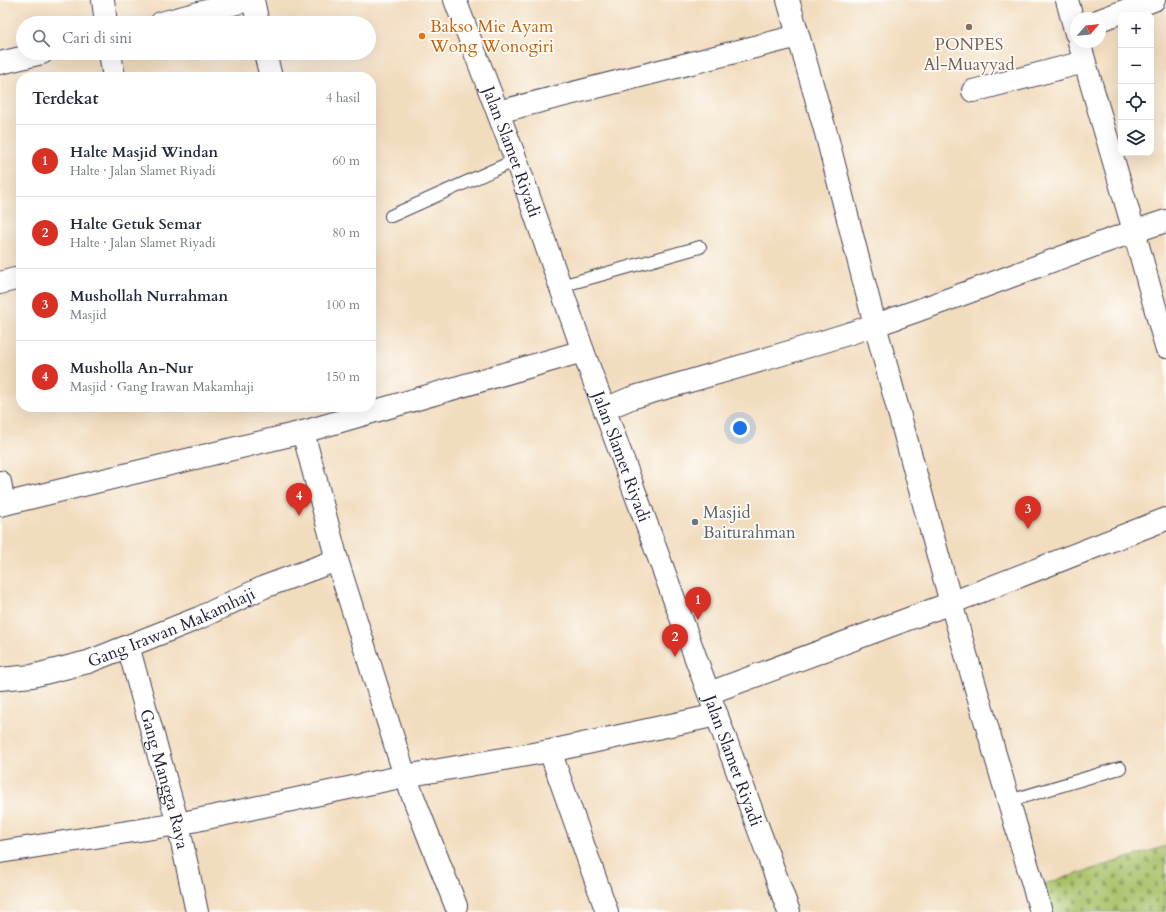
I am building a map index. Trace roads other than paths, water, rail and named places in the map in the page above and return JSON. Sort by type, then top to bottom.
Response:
[{"type":"street","points":[[103,0],[105,16]]},
{"type":"street","points":[[187,16],[248,0]]},
{"type":"street","points":[[253,0],[256,16]]},
{"type":"street","name":"Jalan Slamet Riyadi","points":[[455,0],[516,160],[583,351],[789,912]]},
{"type":"street","points":[[788,0],[826,134],[875,325],[951,603],[1041,912]]},
{"type":"street","points":[[1067,0],[1070,12]]},
{"type":"street","points":[[1106,18],[1154,0]]},
{"type":"street","points":[[498,112],[798,36]]},
{"type":"street","points":[[973,91],[1070,43]]},
{"type":"street","points":[[1081,48],[1166,347]]},
{"type":"street","points":[[0,63],[16,59]]},
{"type":"street","points":[[111,60],[113,72]]},
{"type":"street","points":[[267,60],[270,72]]},
{"type":"street","points":[[605,409],[631,398],[875,325],[1134,231],[1166,221]]},
{"type":"street","points":[[0,283],[16,279]]},
{"type":"street","points":[[376,411],[583,351]]},
{"type":"street","points":[[0,482],[2,504],[302,432],[371,412]]},
{"type":"street","points":[[302,432],[337,560],[405,776],[456,906]]},
{"type":"street","points":[[709,693],[951,603],[1166,519]]},
{"type":"street","name":"Gang Irawan Makamhaji","points":[[0,679],[32,676],[88,662],[199,618],[264,587],[337,560]]},
{"type":"street","name":"Gang Mangga Raya","points":[[128,646],[178,824],[196,912]]},
{"type":"street","points":[[0,852],[178,824],[405,776],[550,751],[717,715]]},
{"type":"street","points":[[550,751],[607,912]]},
{"type":"lane","points":[[391,216],[516,160]]},
{"type":"lane","points":[[561,286],[700,247]]},
{"type":"lane","points":[[1009,801],[1120,768]]},
{"type":"place","name":"PONPES Al-Muayyad","points":[[969,27]]},
{"type":"place","name":"Bakso Mie Ayam Wong Wonogiri","points":[[422,36]]},
{"type":"place","name":"Musholla An-Nur","points":[[299,516]]},
{"type":"place","name":"Masjid Baiturahman","points":[[695,522]]},
{"type":"place","name":"Mushollah Nurrahman","points":[[1028,529]]},
{"type":"place","name":"Halte Masjid Windan","points":[[698,620]]},
{"type":"place","name":"Halte Getuk Semar","points":[[675,657]]}]
